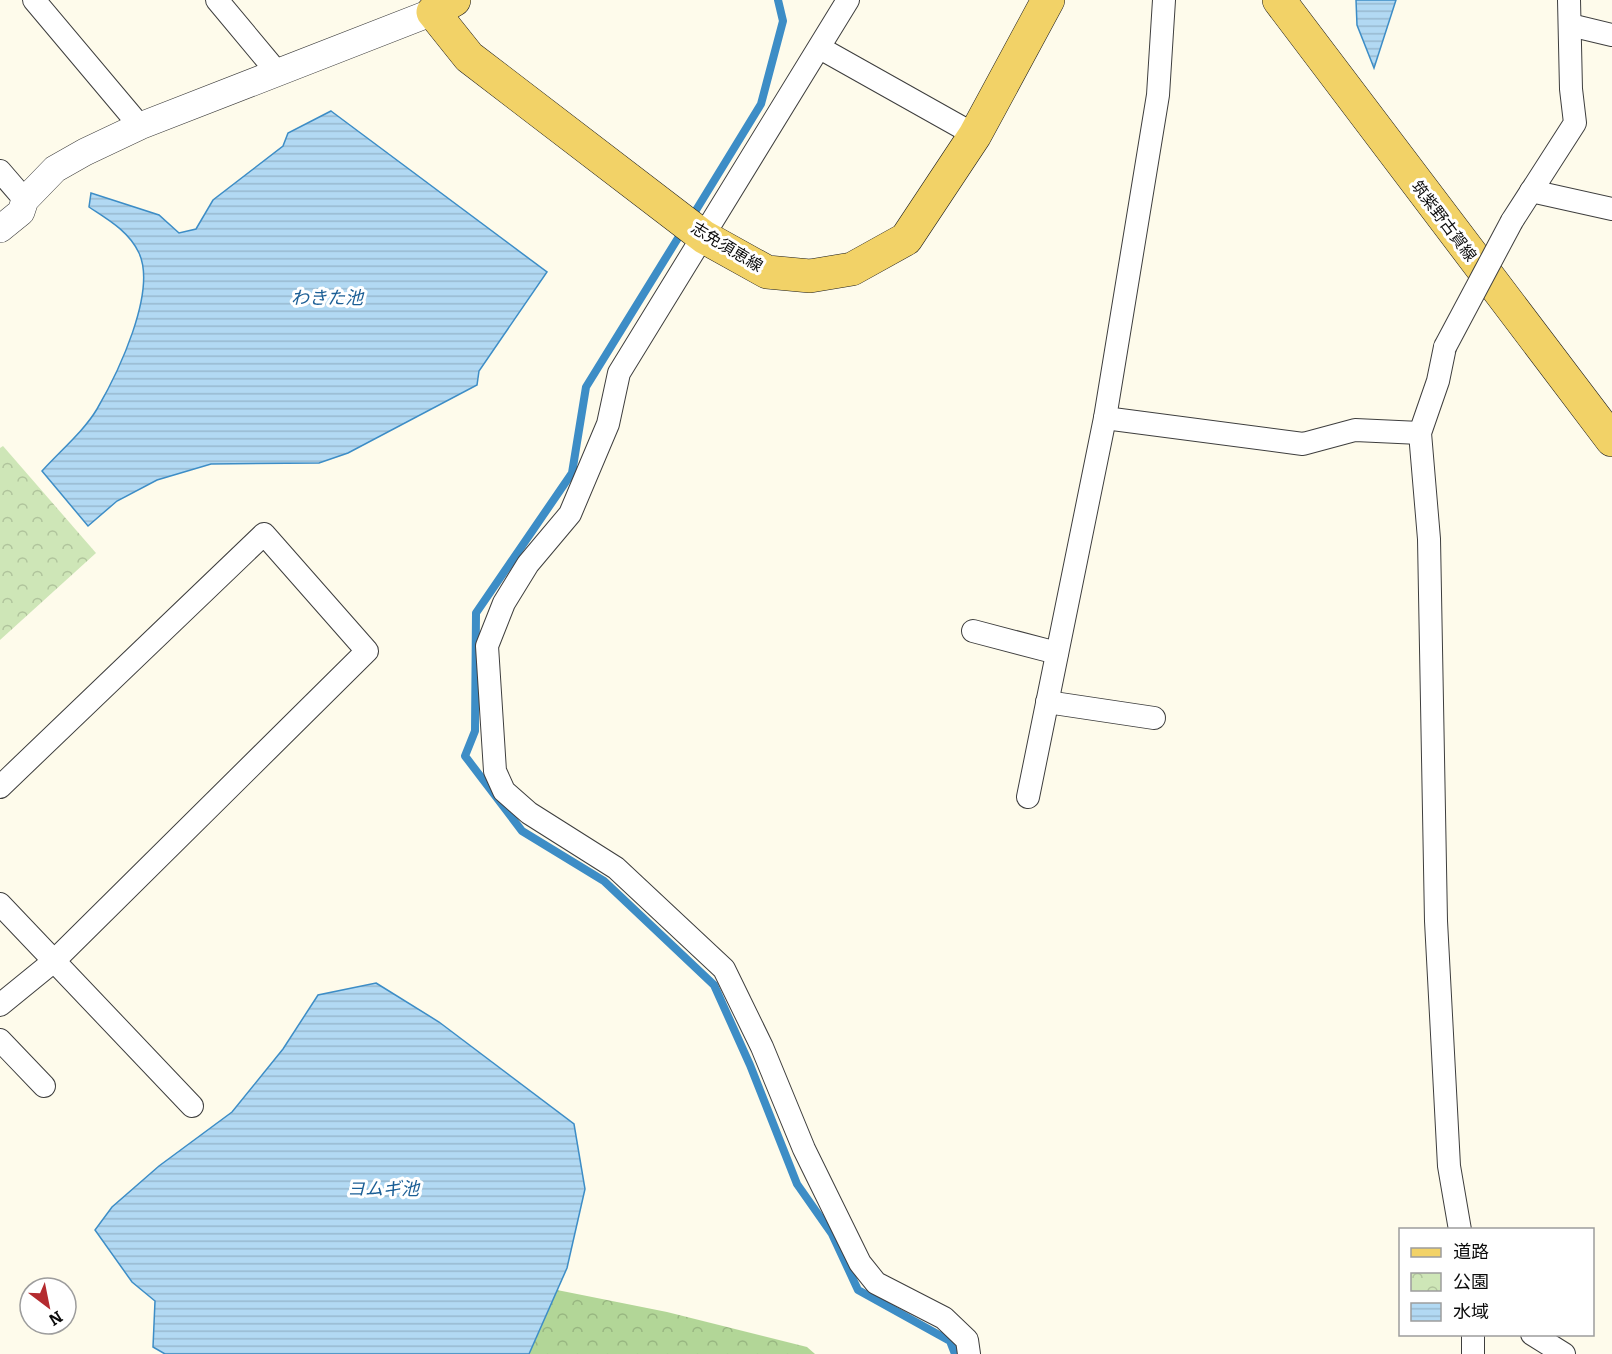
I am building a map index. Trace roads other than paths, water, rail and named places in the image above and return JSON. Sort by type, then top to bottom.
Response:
[{"type":"main road","name":"志免須恵線","points":[[437,4],[469,57],[704,237],[767,272],[810,276],[852,269],[906,239],[975,135],[1048,0]]},
{"type":"main road","name":"筑紫野古賀線","points":[[1279,0],[1612,440]]},
{"type":"street","points":[[34,0],[140,126]]},
{"type":"street","points":[[217,0],[277,72]]},
{"type":"street","points":[[848,0],[619,373],[608,424],[570,514],[528,564],[504,603],[487,646],[495,771],[504,791],[529,813],[616,868],[724,969],[758,1038],[804,1149],[860,1263],[876,1284],[944,1318],[967,1340],[969,1354]]},
{"type":"street","points":[[1028,797],[1105,418],[1158,95],[1164,0]]},
{"type":"street","points":[[1460,1228],[1449,1166],[1436,921],[1429,551],[1420,433],[1438,381],[1446,347],[1512,221],[1575,123],[1571,89],[1569,0]]},
{"type":"street","points":[[0,229],[21,212],[25,200],[55,169],[85,152],[140,126],[277,72],[437,4]]},
{"type":"street","points":[[1570,25],[1612,35]]},
{"type":"street","points":[[820,48],[975,135]]},
{"type":"street","points":[[0,171],[25,200]]},
{"type":"street","points":[[1531,191],[1612,209]]},
{"type":"street","points":[[1105,418],[1303,444],[1355,430],[1420,433]]},
{"type":"street","points":[[0,787],[264,534],[367,651],[54,961],[0,1005]]},
{"type":"street","points":[[973,631],[1057,653]]},
{"type":"street","points":[[1047,702],[1154,718]]},
{"type":"street","points":[[0,904],[192,1106]]},
{"type":"street","points":[[0,1040],[44,1086]]},
{"type":"street","points":[[1473,1336],[1473,1354]]},
{"type":"street","points":[[1534,1336],[1564,1354]]},
{"type":"water","points":[[1356,0],[1396,0],[1374,68],[1357,25]]},
{"type":"water","name":"わきた池","points":[[331,111],[547,272],[479,371],[477,385],[348,453],[319,463],[211,464],[157,480],[117,501],[88,526],[42,471],[79,433],[106,394],[133,332],[143,289],[143,269],[135,245],[117,226],[89,207],[91,193],[159,215],[179,233],[196,229],[213,200],[283,146],[288,133]]},
{"type":"water","name":"ヨムギ池","points":[[376,983],[439,1022],[574,1124],[585,1189],[567,1268],[529,1354],[165,1354],[153,1347],[155,1301],[132,1282],[95,1230],[112,1207],[159,1166],[232,1112],[283,1049],[318,995]]},
{"type":"waterway","points":[[690,220],[761,104],[783,21],[778,0]]},
{"type":"waterway","points":[[683,230],[586,387],[572,473],[476,613],[475,731],[465,756],[522,831],[604,881],[714,985],[750,1065],[797,1184],[832,1234],[858,1290],[950,1341],[955,1354]]}]
